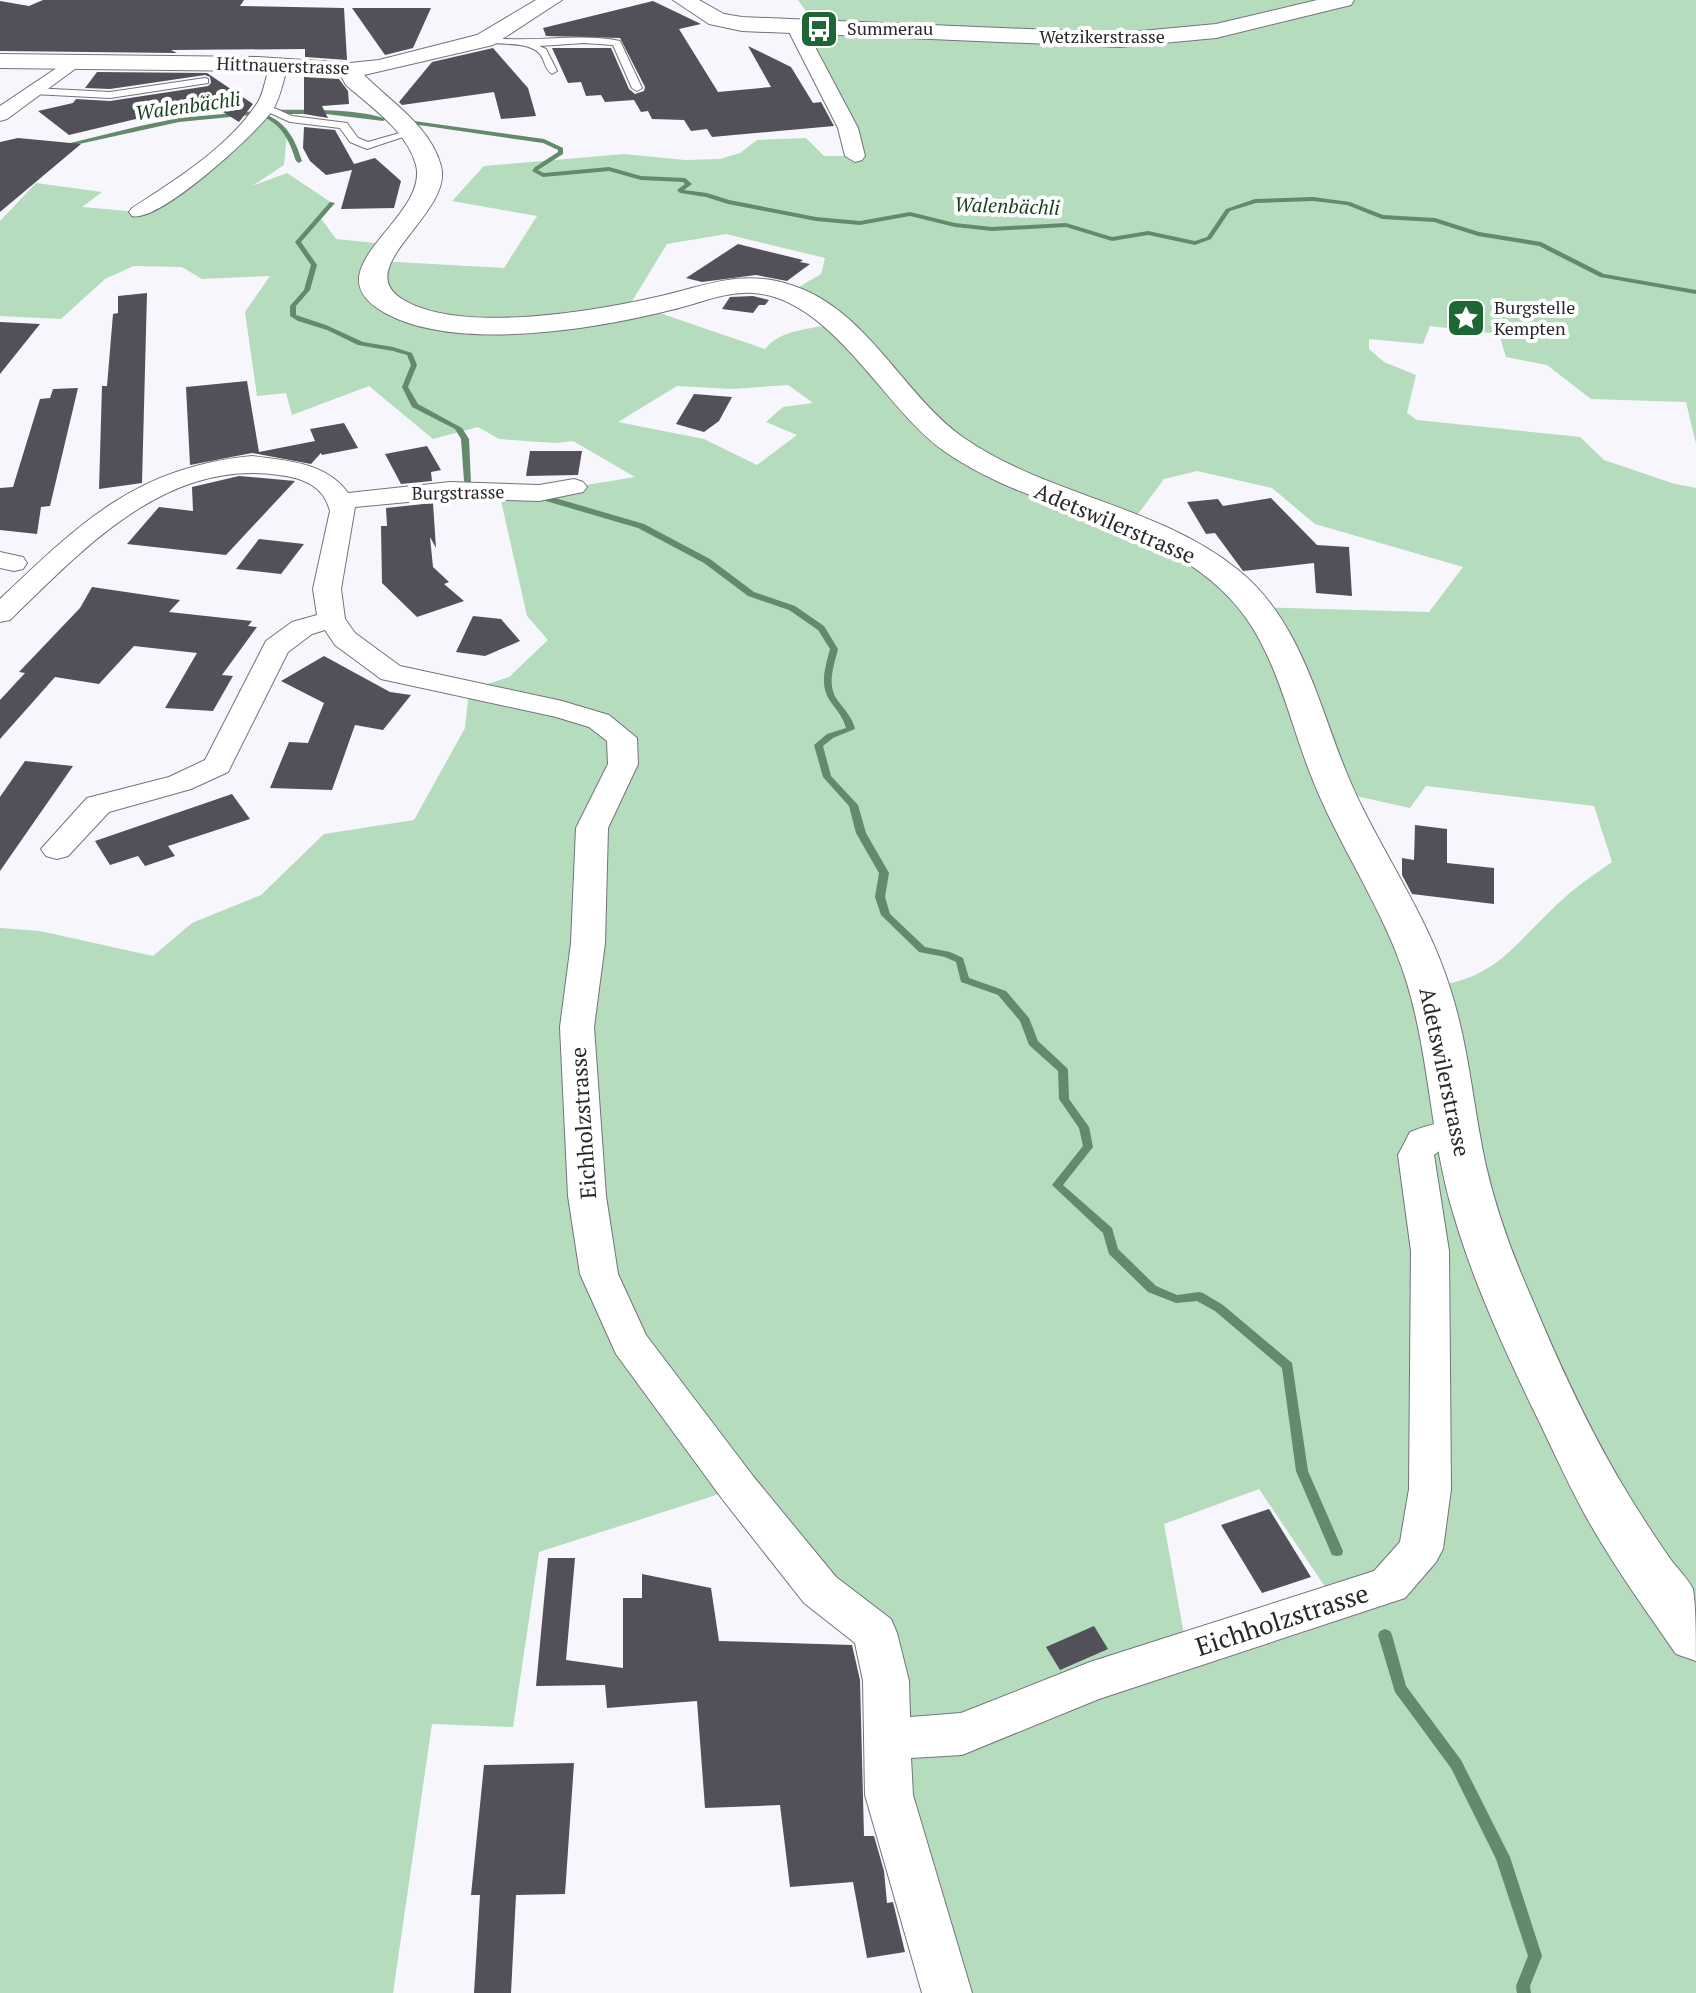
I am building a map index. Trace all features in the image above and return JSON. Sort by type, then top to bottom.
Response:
[{"type":"street","name":"Hittnauerstrasse","points":[[0,61],[280,65],[350,70],[394,63],[485,40],[551,0]]},
{"type":"street","points":[[684,0],[727,22],[796,28],[848,128],[855,156]]},
{"type":"street","name":"Wetzikerstrasse","points":[[796,28],[1120,40],[1168,38],[1216,31],[1343,0]]},
{"type":"street","points":[[0,115],[73,62]]},
{"type":"street","points":[[139,212],[172,193],[264,112],[272,94],[273,75],[280,65]]},
{"type":"street","name":"Adetswilerstrasse","points":[[350,70],[354,80],[410,133],[427,161],[431,186],[424,205],[391,238],[377,261],[374,288],[383,301],[394,308],[452,323],[517,323],[625,312],[734,286],[778,289],[835,323],[924,422],[955,446],[1026,486],[1181,547],[1234,583],[1256,607],[1279,646],[1336,792],[1429,986],[1470,1192],[1521,1333],[1602,1496],[1696,1637]]},
{"type":"street","points":[[0,614],[75,542],[153,486],[189,473],[226,465],[288,467],[313,474],[330,484],[342,501],[343,511],[327,589],[331,620],[302,628],[276,647],[217,766],[180,783],[98,805],[57,849]]},
{"type":"street","name":"Burgstrasse","points":[[342,501],[450,490],[539,493],[574,487]]},
{"type":"street","name":"Eichholzstrasse","points":[[331,620],[345,639],[391,673],[562,710],[599,721],[622,738],[623,764],[592,828],[588,943],[577,1027],[587,1196],[599,1274],[630,1343],[738,1488],[820,1590],[875,1633],[886,1681],[889,1795],[947,1993]]},
{"type":"street","name":"Eichholzstrasse","points":[[887,1739],[962,1734],[1090,1682],[1389,1585],[1421,1549],[1430,1489],[1430,1251],[1416,1155],[1423,1141],[1439,1135],[1457,1134]]},
{"type":"lane","points":[[485,40],[530,45],[601,39],[617,43],[637,88]]},
{"type":"lane","points":[[530,45],[543,51],[552,71]]},
{"type":"lane","points":[[33,91],[110,95],[205,81]]},
{"type":"lane","points":[[264,112],[290,119],[343,125],[354,140],[367,146],[410,133]]},
{"type":"green space","points":[[798,0],[1696,0],[1696,444],[1686,402],[1591,399],[1547,365],[1506,357],[1499,334],[1430,326],[1423,344],[1369,339],[1369,349],[1384,362],[1416,375],[1407,413],[1417,420],[1580,437],[1604,460],[1696,488],[1696,1993],[947,1993],[886,1681],[738,1488],[539,1552],[513,1727],[432,1724],[393,1993],[0,1993],[0,928],[40,931],[153,956],[192,923],[261,895],[324,834],[414,820],[465,728],[469,690],[509,677],[548,640],[527,616],[499,492],[574,487],[635,477],[573,441],[555,443],[499,439],[478,427],[433,439],[369,386],[292,415],[286,393],[257,396],[245,312],[270,276],[202,279],[182,267],[134,266],[105,279],[61,319],[0,316],[0,221],[36,183],[102,192],[82,207],[139,212],[254,118],[271,120],[287,134],[284,165],[252,186],[287,173],[332,203],[320,217],[336,239],[385,244],[378,261],[504,268],[537,216],[452,201],[484,166],[624,154],[685,160],[720,159],[740,153],[757,140],[806,138],[824,156],[855,156],[796,28],[818,28]],"holes":[[[726,234],[825,258],[821,274],[789,293],[833,324],[787,334],[765,349],[645,308],[626,311],[667,244]],[[788,385],[813,403],[783,407],[766,422],[797,435],[757,465],[704,439],[618,422],[677,386],[732,389]],[[1197,471],[1272,488],[1315,524],[1463,567],[1429,612],[1257,607],[1130,525],[1164,479]],[[1426,786],[1594,806],[1612,862],[1568,895],[1488,968],[1472,977],[1429,986],[1338,792],[1410,808]],[[1259,1489],[1336,1603],[1187,1651],[1164,1524]]]},
{"type":"building","points":[[43,0],[244,0],[240,6],[344,8],[347,60],[305,57],[305,49],[171,50],[177,53],[0,51],[0,1],[29,6]]},
{"type":"building","points":[[653,1],[701,24],[679,29],[718,92],[771,87],[748,46],[791,67],[813,103],[821,102],[834,126],[712,137],[707,129],[691,131],[684,120],[652,119],[648,111],[641,112],[634,100],[605,102],[601,95],[586,96],[581,82],[568,83],[552,48],[611,48],[629,89],[635,94],[644,91],[645,87],[620,38],[546,36],[543,28]]},
{"type":"building","points":[[352,8],[431,8],[413,48],[385,55]]},
{"type":"building","points":[[493,48],[528,88],[536,116],[501,119],[494,92],[402,105],[399,102],[432,62]]},
{"type":"building","points":[[97,72],[207,73],[253,104],[239,122],[207,102],[69,135],[38,111],[73,103],[76,99],[110,101],[208,86],[211,83],[210,77],[205,75],[110,89],[85,88]]},
{"type":"building","points":[[304,77],[339,79],[348,91],[349,104],[322,106],[328,118],[304,114]]},
{"type":"building","points":[[304,127],[335,130],[354,164],[375,158],[401,181],[394,208],[341,209],[352,170],[326,175],[310,161],[303,148]]},
{"type":"building","points":[[18,138],[81,144],[0,212],[0,142]]},
{"type":"building","points":[[738,244],[810,264],[787,281],[756,275],[702,282],[686,278]]},
{"type":"building","points":[[147,293],[142,483],[99,489],[102,386],[107,386],[113,314],[118,313],[118,296]]},
{"type":"building","points":[[753,296],[769,300],[765,305],[759,305],[753,313],[722,309],[730,297]]},
{"type":"building","points":[[0,322],[40,324],[0,374]]},
{"type":"building","points":[[247,381],[259,452],[315,441],[310,429],[344,423],[358,448],[321,453],[311,464],[252,453],[190,465],[186,387]]},
{"type":"building","points":[[78,388],[50,506],[41,507],[37,534],[0,530],[0,488],[13,487],[40,399],[50,398],[53,389]]},
{"type":"building","points":[[694,394],[732,397],[719,421],[704,432],[676,424]]},
{"type":"building","points":[[427,446],[441,470],[431,472],[432,481],[401,484],[385,454]]},
{"type":"building","points":[[530,451],[582,451],[578,475],[526,476]]},
{"type":"building","points":[[239,476],[295,481],[226,555],[127,544],[159,507],[193,511],[192,487]]},
{"type":"building","points":[[1271,498],[1317,545],[1349,547],[1352,596],[1316,593],[1314,563],[1243,571],[1215,533],[1206,534],[1187,502],[1218,499],[1223,506]]},
{"type":"building","points":[[433,503],[436,548],[430,537],[433,567],[449,582],[444,584],[464,601],[417,617],[382,583],[381,526],[387,526],[386,508]]},
{"type":"building","points":[[259,539],[304,544],[281,574],[236,569]]},
{"type":"building","points":[[92,587],[180,600],[169,612],[252,621],[248,626],[257,627],[222,675],[233,676],[213,711],[165,708],[197,653],[134,646],[99,684],[55,677],[0,739],[0,700],[25,673],[19,672],[80,608]]},
{"type":"building","points":[[473,616],[501,619],[520,641],[485,656],[456,652]]},
{"type":"building","points":[[324,656],[390,692],[411,695],[383,730],[355,725],[332,790],[270,788],[289,742],[308,743],[324,703],[281,681]]},
{"type":"building","points":[[25,761],[73,766],[0,871],[0,797]]},
{"type":"building","points":[[232,794],[250,819],[168,846],[175,856],[145,866],[138,856],[110,865],[95,841]]},
{"type":"building","points":[[1415,825],[1447,829],[1447,863],[1494,868],[1494,904],[1412,894],[1402,875],[1402,858],[1414,860]]},
{"type":"building","points":[[1269,1509],[1311,1577],[1262,1593],[1221,1525]]},
{"type":"building","points":[[548,1558],[575,1558],[566,1660],[623,1668],[623,1598],[642,1598],[642,1574],[711,1588],[719,1641],[852,1645],[860,1680],[864,1836],[874,1836],[884,1871],[887,1903],[893,1902],[905,1952],[867,1958],[853,1882],[790,1887],[780,1805],[705,1808],[697,1701],[607,1708],[605,1685],[536,1686]]},
{"type":"building","points":[[1094,1626],[1108,1649],[1060,1670],[1046,1647]]},
{"type":"building","points":[[574,1763],[565,1894],[516,1895],[511,1993],[474,1993],[480,1895],[471,1895],[484,1765]]},
{"type":"waterway","name":"Walenbächli","points":[[61,146],[151,125],[237,113],[326,113],[383,119]]},
{"type":"waterway","points":[[264,115],[284,128],[299,161]]},
{"type":"waterway","name":"Walenbächli","points":[[414,123],[544,141],[561,149],[561,153],[537,168],[535,171],[543,175],[609,169],[641,178],[685,180],[689,184],[680,190],[682,192],[816,219],[860,223],[910,214],[955,225],[992,229],[1066,225],[1112,239],[1148,233],[1195,243],[1209,238],[1228,210],[1255,201],[1313,199],[1348,203],[1382,217],[1435,220],[1478,234],[1541,244],[1602,276],[1696,292]]},
{"type":"waterway","points":[[332,203],[298,242],[314,265],[307,290],[293,306],[293,316],[324,326],[360,344],[410,354],[414,365],[405,387],[415,405],[458,428],[465,439],[468,481]]},
{"type":"waterway","points":[[542,497],[641,526],[707,561],[751,594],[792,608],[821,628],[834,649],[828,672],[828,690],[851,729],[830,736],[818,745],[827,777],[853,805],[861,833],[884,873],[880,897],[886,915],[922,950],[947,954],[960,960],[965,980],[1002,993],[1025,1020],[1033,1043],[1063,1070],[1064,1099],[1084,1127],[1088,1147],[1057,1185],[1108,1231],[1113,1251],[1152,1289],[1176,1299],[1199,1296],[1219,1308],[1288,1366],[1302,1471],[1337,1551]]},
{"type":"waterway","points":[[1385,1635],[1400,1688],[1456,1764],[1503,1857],[1535,1956],[1523,1986],[1524,1993]]},
{"type":"place","name":"Summerau","points":[[819,29]]},
{"type":"place","name":"Burgstelle Kempten","points":[[1466,318]]}]
